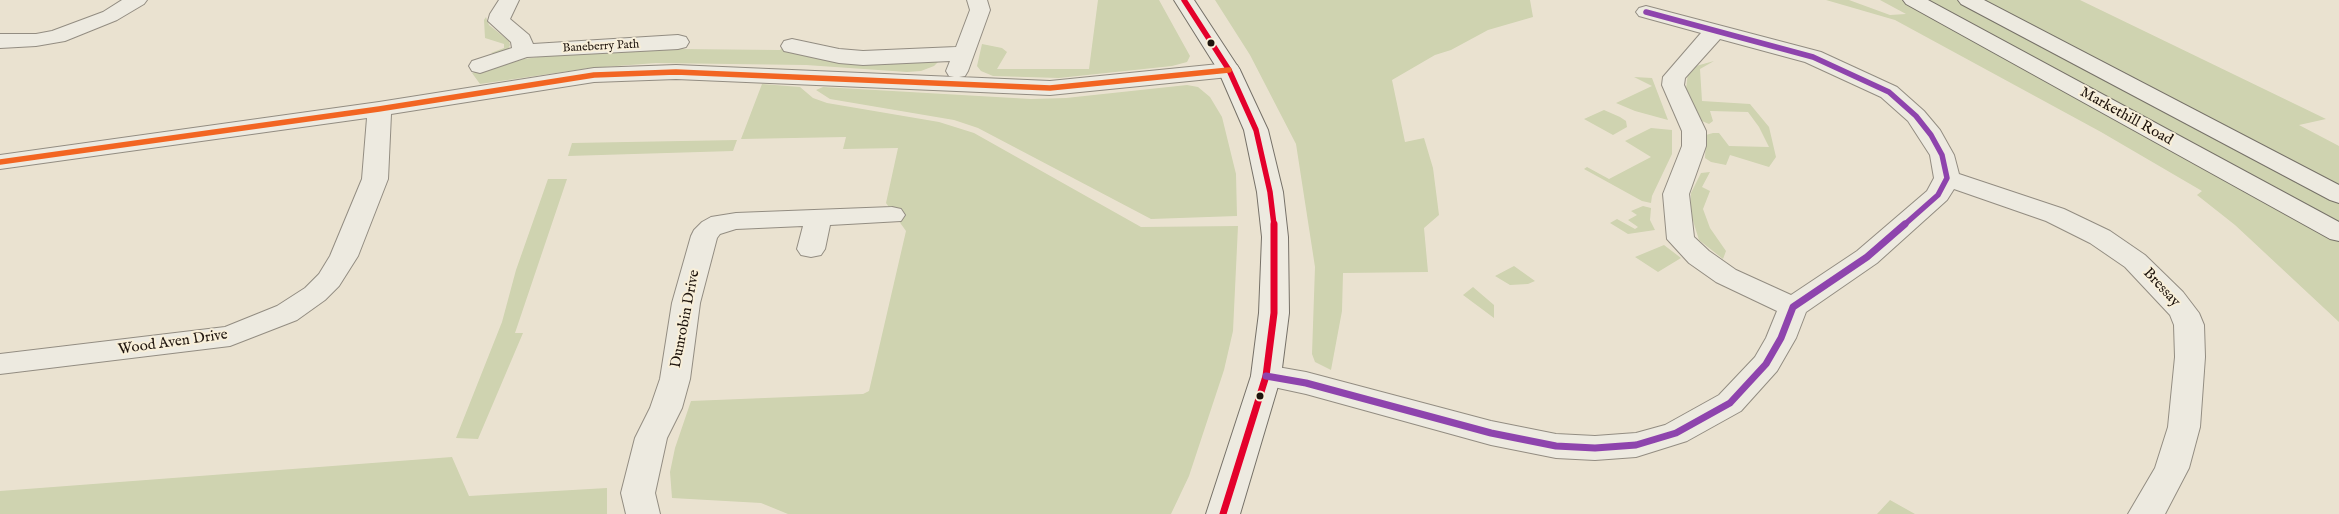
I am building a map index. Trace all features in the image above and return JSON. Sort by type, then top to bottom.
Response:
[{"type":"street","points":[[0,41],[36,40],[57,36],[110,16],[137,0]]},
{"type":"street","points":[[509,0],[500,14],[499,21],[521,40],[524,51]]},
{"type":"street","points":[[952,83],[976,25],[980,10],[977,0]]},
{"type":"street","points":[[1184,0],[1229,70],[1256,130],[1270,192],[1275,237],[1274,313],[1266,376],[1223,514]]},
{"type":"street","name":"Markethill Road","points":[[1913,0],[2339,233]]},
{"type":"street","name":"Markethill Road","points":[[1968,0],[2339,195]]},
{"type":"street","points":[[1266,376],[1306,383],[1491,433],[1556,446],[1595,448],[1636,445],[1676,433],[1730,403],[1766,364],[1781,338],[1793,307],[1866,257],[1893,236],[1938,195],[1947,178],[1942,155],[1932,135],[1916,116],[1889,92],[1813,58],[1646,12]]},
{"type":"street","points":[[1716,30],[1674,77],[1673,85],[1694,132],[1694,146],[1676,194],[1681,239],[1699,256],[1726,276],[1793,307]]},
{"type":"street","name":"Baneberry Path","points":[[480,66],[524,51],[678,42]]},
{"type":"street","points":[[792,46],[840,56],[863,58],[916,54],[963,54]]},
{"type":"street","points":[[0,162],[594,75],[676,72],[1050,88],[1229,70]]},
{"type":"street","name":"Wood Aven Drive","points":[[0,364],[230,336],[287,313],[315,294],[329,280],[344,256],[375,179],[378,108]]},
{"type":"street","name":"Bressay","points":[[1947,178],[2056,215],[2100,237],[2135,261],[2173,298],[2184,313],[2189,325],[2190,357],[2184,427],[2172,468],[2152,506],[2145,514]]},
{"type":"street","name":"Dunrobin Drive","points":[[643,514],[638,493],[651,438],[666,408],[675,378],[686,303],[704,236],[711,228],[720,223],[892,215]]},
{"type":"street","points":[[811,249],[818,218]]},
{"type":"green space","points":[[1098,0],[1159,0],[1190,56],[1187,62],[1172,66],[1059,78],[993,76],[981,71],[977,66],[982,44],[1002,48],[1007,52],[997,69],[1089,69]]},
{"type":"green space","points":[[1215,0],[1530,0],[1533,17],[1488,30],[1451,50],[1435,55],[1392,80],[1405,142],[1424,138],[1433,168],[1439,215],[1424,228],[1428,272],[1343,273],[1342,311],[1331,370],[1315,362],[1312,354],[1315,267],[1296,144],[1250,55]]},
{"type":"green space","points":[[1826,0],[1849,0],[1890,15],[1906,14],[1880,0],[1903,0],[2339,241],[2339,322],[2235,225],[2197,195],[2202,191],[2101,132],[1895,20]]},
{"type":"green space","points":[[1929,0],[1960,0],[2339,202],[2339,222]]},
{"type":"green space","points":[[1985,0],[2080,0],[2326,119],[2299,125],[2339,146],[2339,186]]},
{"type":"green space","points":[[486,17],[489,25],[509,41],[508,50],[499,55],[491,53],[504,48],[504,44],[485,38],[484,20]]},
{"type":"green space","points":[[783,47],[943,57],[934,66],[921,71],[907,72],[806,65],[656,63],[590,68],[480,84],[472,73],[524,59],[552,55],[679,49],[780,50]]},
{"type":"green space","points":[[1714,61],[1700,69],[1702,101],[1750,104],[1769,127],[1776,157],[1769,167],[1730,155],[1726,165],[1711,162],[1705,158],[1706,135],[1713,133],[1719,133],[1729,146],[1769,147],[1759,127],[1748,112],[1710,111],[1713,121],[1709,124],[1697,119],[1686,89],[1688,73],[1696,66]]},
{"type":"green space","points":[[1634,77],[1652,78],[1668,120],[1635,111],[1616,103],[1652,86]]},
{"type":"green space","points":[[762,84],[800,87],[813,98],[827,103],[939,122],[974,133],[1141,227],[1238,226],[1233,331],[1224,370],[1189,476],[1171,514],[788,514],[761,503],[672,498],[670,472],[675,448],[691,401],[863,394],[869,391],[906,231],[886,203],[898,148],[843,149],[846,137],[741,139]]},
{"type":"green space","points":[[1187,85],[1198,87],[1210,97],[1222,117],[1236,174],[1237,216],[1151,219],[978,128],[954,120],[830,99],[816,90],[823,87],[1031,99],[1066,98]]},
{"type":"green space","points":[[1604,110],[1626,121],[1627,127],[1613,135],[1584,119]]},
{"type":"green space","points":[[1651,128],[1672,130],[1672,154],[1652,196],[1651,203],[1642,201],[1584,169],[1587,167],[1609,179],[1651,157],[1625,141]]},
{"type":"green space","points":[[737,140],[733,151],[568,156],[572,143]]},
{"type":"green space","points":[[1710,172],[1702,187],[1710,191],[1703,209],[1710,228],[1726,251],[1723,259],[1699,240],[1690,211],[1691,193],[1701,173]]},
{"type":"green space","points":[[548,179],[567,179],[515,333],[523,333],[478,439],[456,438],[502,322],[516,270]]},
{"type":"green space","points":[[1643,206],[1651,208],[1650,220],[1655,230],[1628,234],[1610,223],[1617,219],[1635,229],[1638,227],[1628,220],[1637,215],[1631,211]]},
{"type":"green space","points":[[1664,245],[1681,258],[1658,272],[1635,257]]},
{"type":"green space","points":[[1514,266],[1535,281],[1528,284],[1510,285],[1495,276]]},
{"type":"green space","points":[[1473,287],[1494,305],[1494,318],[1463,295]]},
{"type":"green space","points":[[452,457],[469,496],[607,488],[607,514],[0,514],[0,491]]},
{"type":"green space","points":[[1890,500],[1915,514],[1877,514]]},
{"type":"transit line","points":[[1184,0],[1229,70],[1256,130],[1270,192],[1275,237],[1274,313],[1266,376],[1223,514]]},
{"type":"transit line","points":[[1266,376],[1306,383],[1491,433],[1556,446],[1595,448],[1636,445],[1676,433],[1730,403],[1766,364],[1781,338],[1793,307],[1867,257],[1938,195],[1947,178],[1942,155],[1931,135],[1916,116],[1889,92],[1813,57],[1646,12]]},
{"type":"transit line","points":[[0,162],[379,109],[594,75],[676,72],[1050,88],[1229,70]]}]
